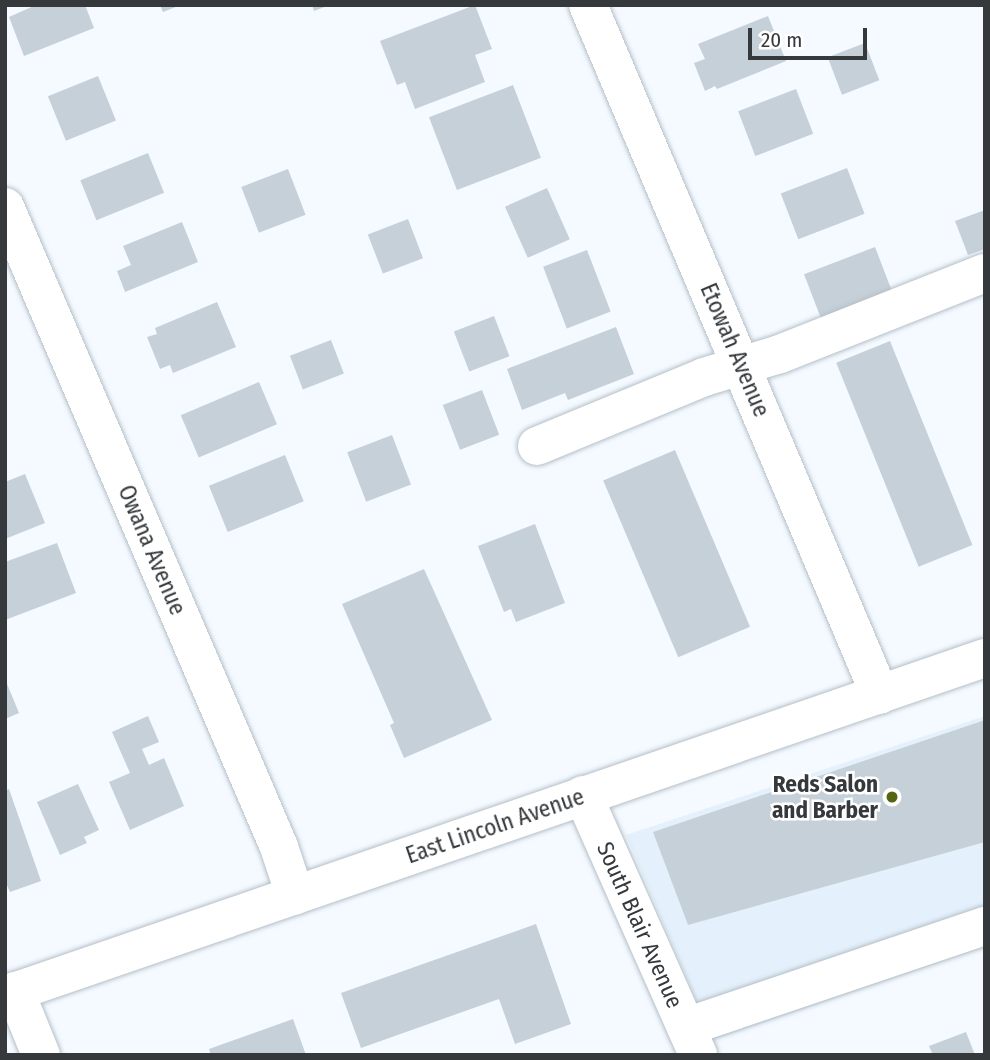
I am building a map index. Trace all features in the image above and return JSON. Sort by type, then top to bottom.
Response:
[{"type":"street","name":"Etowah Avenue","points":[[588,5],[880,695]]},
{"type":"street","name":"Owana Avenue","points":[[5,206],[278,847],[295,895]]},
{"type":"street","points":[[537,446],[704,377],[780,354],[985,273]]},
{"type":"street","name":"East Lincoln Avenue","points":[[10,993],[985,658]]},
{"type":"street","name":"South Blair Avenue","points":[[583,795],[692,1041]]},
{"type":"street","points":[[692,1041],[985,926]]},
{"type":"street","points":[[10,993],[41,1055]]},
{"type":"shaded area","points":[[985,716],[985,947],[713,1040],[626,835]]},
{"type":"building","points":[[36,5],[85,5],[94,28],[24,56],[9,17]]},
{"type":"building","points":[[160,5],[181,5],[163,12]]},
{"type":"building","points":[[312,5],[330,5],[314,11]]},
{"type":"building","points":[[475,5],[492,49],[475,55],[485,82],[415,109],[405,82],[397,85],[380,41]]},
{"type":"building","points":[[768,16],[786,61],[717,89],[715,86],[705,91],[694,63],[705,59],[698,44]]},
{"type":"building","points":[[865,43],[879,80],[842,95],[828,57]]},
{"type":"building","points":[[98,76],[116,121],[66,141],[48,96]]},
{"type":"building","points":[[513,85],[541,158],[457,190],[429,117]]},
{"type":"building","points":[[796,89],[813,134],[755,156],[738,111]]},
{"type":"building","points":[[148,153],[164,193],[96,220],[80,180]]},
{"type":"building","points":[[847,168],[865,214],[798,239],[781,193]]},
{"type":"building","points":[[288,169],[306,215],[259,233],[241,187]]},
{"type":"building","points":[[547,188],[570,239],[528,258],[505,207]]},
{"type":"building","points":[[985,210],[985,249],[968,255],[955,221]]},
{"type":"building","points":[[408,219],[423,258],[383,274],[368,234]]},
{"type":"building","points":[[182,222],[198,262],[125,292],[117,271],[131,265],[123,246]]},
{"type":"building","points":[[875,247],[893,293],[822,320],[804,274]]},
{"type":"building","points":[[587,250],[611,312],[567,328],[543,267]]},
{"type":"building","points":[[217,302],[236,347],[173,373],[170,365],[160,369],[147,337],[157,334],[155,328]]},
{"type":"building","points":[[494,316],[509,356],[469,372],[454,331]]},
{"type":"building","points":[[616,327],[634,374],[568,400],[565,393],[522,410],[507,369]]},
{"type":"building","points":[[331,340],[344,374],[303,389],[290,356]]},
{"type":"building","points":[[890,341],[972,545],[919,567],[836,363]]},
{"type":"building","points":[[259,382],[277,424],[199,458],[181,415]]},
{"type":"building","points":[[482,390],[499,435],[460,450],[443,405]]},
{"type":"building","points":[[392,435],[411,484],[366,502],[347,452]]},
{"type":"building","points":[[675,450],[750,627],[678,657],[603,480]]},
{"type":"building","points":[[285,455],[304,501],[228,532],[209,486]]},
{"type":"building","points":[[25,474],[45,523],[5,539],[5,482]]},
{"type":"building","points":[[535,524],[565,603],[516,622],[511,609],[504,612],[478,546]]},
{"type":"building","points":[[57,543],[76,593],[5,620],[5,562]]},
{"type":"building","points":[[424,569],[492,720],[404,758],[390,725],[394,723],[342,604]]},
{"type":"building","points":[[5,679],[19,713],[5,719]]},
{"type":"building","points":[[148,716],[159,742],[142,749],[149,765],[164,758],[184,806],[130,830],[109,782],[130,773],[112,732]]},
{"type":"building","points":[[985,720],[985,842],[688,925],[653,832]]},
{"type":"building","points":[[78,784],[99,830],[84,837],[87,843],[60,855],[37,802]]},
{"type":"building","points":[[9,789],[41,881],[10,892],[5,881],[5,791]]},
{"type":"building","points":[[536,924],[571,1024],[515,1044],[499,999],[361,1048],[341,993]]},
{"type":"building","points":[[293,1019],[306,1055],[211,1055],[209,1049]]},
{"type":"building","points":[[966,1032],[975,1055],[933,1055],[929,1046]]},
{"type":"place","name":"Reds Salon and Barber","points":[[892,797]]}]
